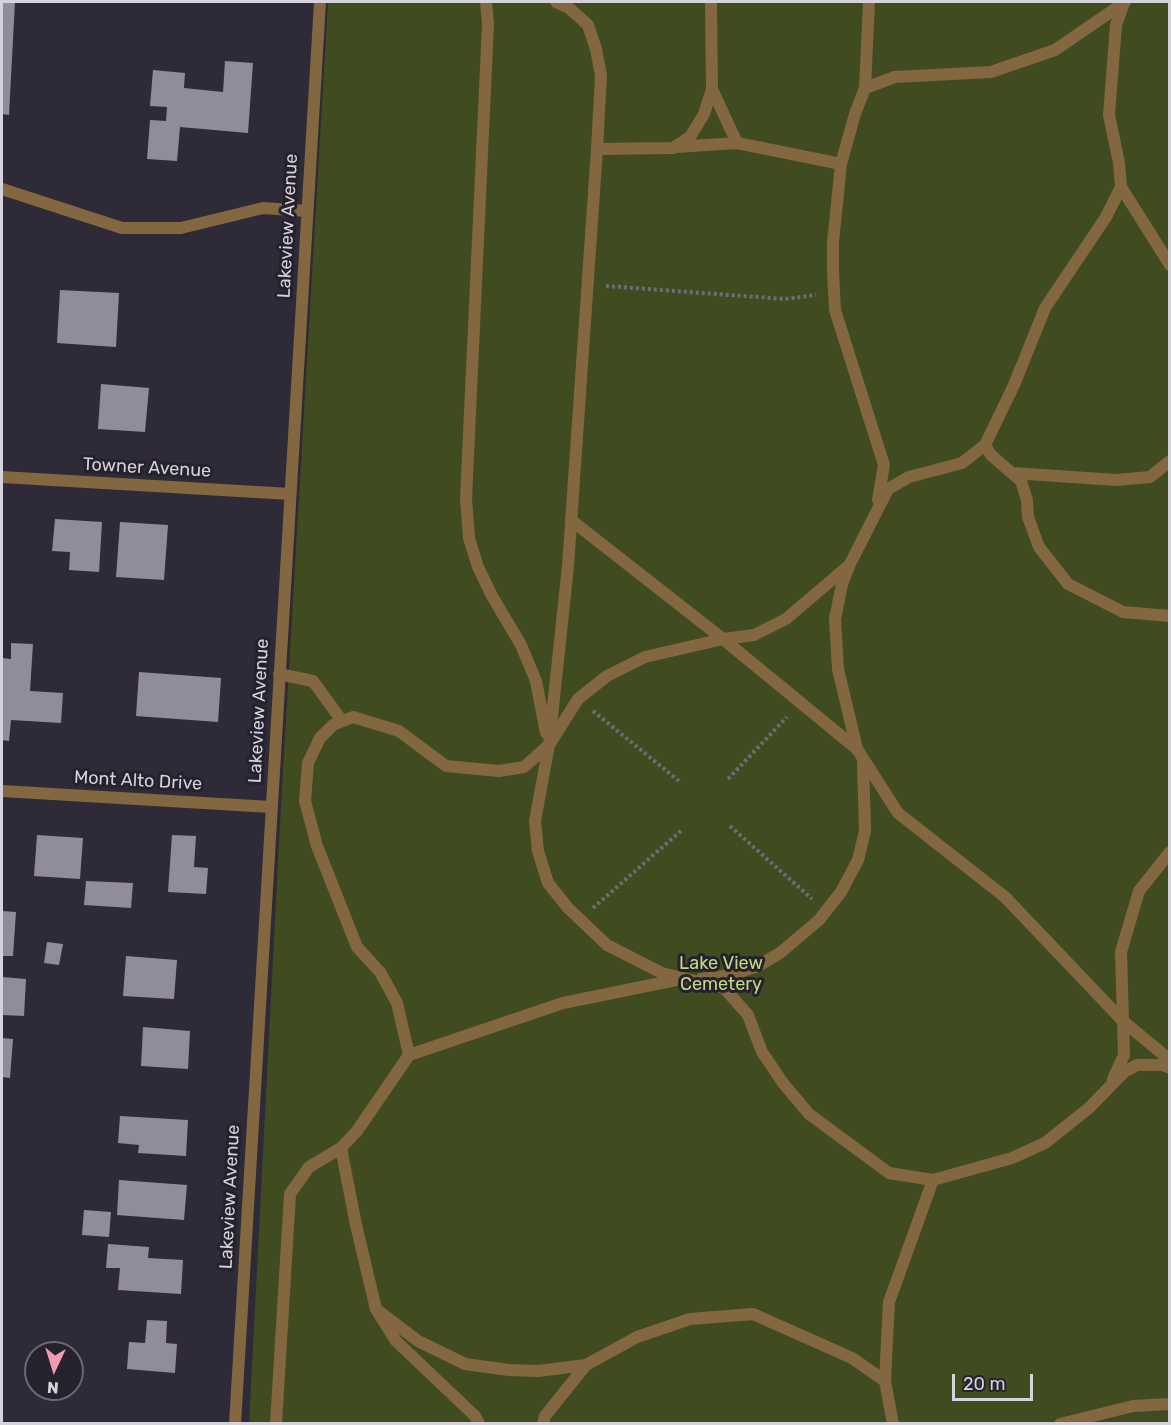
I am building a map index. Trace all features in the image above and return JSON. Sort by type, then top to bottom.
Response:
[{"type":"street","name":"Lakeview Avenue","points":[[235,1424],[320,2]]},
{"type":"street","points":[[486,2],[488,24],[466,499],[469,538],[478,567],[521,645],[536,681],[549,745]]},
{"type":"street","points":[[556,2],[569,8],[588,25],[601,75],[571,520],[549,745],[535,821],[538,851],[548,883],[579,920],[607,945],[633,960],[682,979],[724,988],[748,1015],[762,1052],[783,1083],[809,1114],[890,1173],[933,1180],[1012,1158],[1045,1143],[1089,1108],[1112,1083],[1137,1065],[1162,1065],[1170,1068]]},
{"type":"street","points":[[673,147],[690,137],[704,114],[712,89],[711,2]]},
{"type":"street","points":[[869,2],[865,88],[841,164],[833,242],[835,310],[884,465],[877,507]]},
{"type":"street","points":[[865,88],[895,77],[991,72],[1055,50],[1125,2]]},
{"type":"street","points":[[1125,2],[1116,25],[1109,115],[1119,163],[1121,187],[1170,265]]},
{"type":"street","points":[[712,89],[737,143]]},
{"type":"street","points":[[597,149],[737,143],[841,164]]},
{"type":"street","points":[[276,1424],[290,1194],[309,1167],[341,1148],[357,1131],[409,1055],[563,1003],[682,979],[709,979],[758,966],[780,953],[826,911],[854,868],[862,840],[865,812],[860,755],[838,669],[835,619],[842,584],[850,564],[888,489],[909,477],[962,463],[986,445],[1014,385],[1045,308],[1106,217],[1121,187]]},
{"type":"street","points":[[2,189],[122,228],[180,228],[263,208],[307,211]]},
{"type":"street","points":[[986,445],[991,455],[1021,482],[1028,517],[1040,547],[1068,584],[1123,612],[1170,616]]},
{"type":"street","points":[[1012,473],[1116,480],[1150,477],[1170,461]]},
{"type":"street","name":"Towner Avenue","points":[[2,477],[290,494]]},
{"type":"street","points":[[571,520],[723,639],[860,755],[898,813],[1005,897],[1124,1022],[1170,1060]]},
{"type":"street","points":[[409,1055],[396,1004],[380,972],[357,947],[317,846],[306,801],[308,764],[320,738],[333,725],[353,717],[399,731],[446,766],[499,771],[524,767],[549,745],[578,699],[607,676],[645,657],[723,639],[754,635],[786,619],[850,564]]},
{"type":"street","points":[[279,674],[314,681],[342,721]]},
{"type":"street","name":"Mont Alto Drive","points":[[2,791],[272,807]]},
{"type":"street","points":[[1112,1083],[1124,1055],[1121,952],[1139,891],[1170,852]]},
{"type":"street","points":[[341,1148],[356,1226],[376,1309],[396,1341],[475,1416],[479,1424]]},
{"type":"street","points":[[892,1424],[885,1381],[889,1302],[933,1180]]},
{"type":"street","points":[[376,1309],[418,1341],[465,1364],[538,1371],[586,1365],[637,1337],[690,1319],[753,1314],[852,1358],[885,1381]]},
{"type":"street","points":[[543,1424],[546,1416],[586,1365]]},
{"type":"street","points":[[1060,1424],[1133,1406],[1170,1404]]},
{"type":"path","points":[[587,273],[608,288],[667,292],[785,299],[808,298],[834,289]]},
{"type":"path","points":[[578,699],[679,781]]},
{"type":"path","points":[[728,779],[800,704]]},
{"type":"path","points":[[730,826],[826,911]]},
{"type":"path","points":[[579,920],[683,829]]},
{"type":"green space","name":"Lake View Cemetery","points":[[328,2],[1169,2],[1169,1423],[249,1424],[281,804]]},
{"type":"building","points":[[2,2],[15,2],[9,115],[2,114]]},
{"type":"building","points":[[225,61],[253,63],[248,133],[180,127],[177,161],[147,159],[150,120],[166,121],[167,107],[150,106],[153,70],[185,73],[184,88],[223,92]]},
{"type":"building","points":[[60,290],[119,293],[116,347],[57,343]]},
{"type":"building","points":[[101,384],[149,388],[145,432],[98,429]]},
{"type":"building","points":[[55,519],[102,522],[99,572],[69,570],[70,552],[52,551]]},
{"type":"building","points":[[120,522],[168,525],[164,580],[116,577]]},
{"type":"building","points":[[11,643],[33,644],[30,691],[63,693],[61,723],[11,720],[9,741],[2,740],[2,658],[11,659]]},
{"type":"building","points":[[139,672],[221,678],[218,722],[136,716]]},
{"type":"building","points":[[37,835],[83,838],[80,879],[34,876]]},
{"type":"building","points":[[172,835],[196,836],[194,867],[208,868],[206,894],[168,892]]},
{"type":"building","points":[[86,881],[133,883],[131,908],[84,905]]},
{"type":"building","points":[[2,911],[16,912],[13,956],[2,956]]},
{"type":"building","points":[[47,942],[63,944],[59,965],[44,963]]},
{"type":"building","points":[[126,956],[177,960],[174,999],[123,996]]},
{"type":"building","points":[[2,977],[26,979],[24,1016],[2,1015]]},
{"type":"building","points":[[143,1027],[190,1031],[188,1069],[141,1066]]},
{"type":"building","points":[[2,1038],[13,1039],[10,1078],[2,1077]]},
{"type":"building","points":[[120,1116],[188,1120],[186,1156],[138,1153],[139,1145],[118,1143]]},
{"type":"building","points":[[119,1180],[187,1185],[184,1220],[117,1215]]},
{"type":"building","points":[[84,1210],[111,1212],[109,1237],[82,1235]]},
{"type":"building","points":[[108,1244],[149,1247],[148,1258],[183,1260],[181,1294],[118,1290],[120,1268],[106,1268]]},
{"type":"building","points":[[147,1320],[167,1321],[166,1343],[177,1344],[175,1373],[127,1369],[129,1342],[145,1343]]}]
